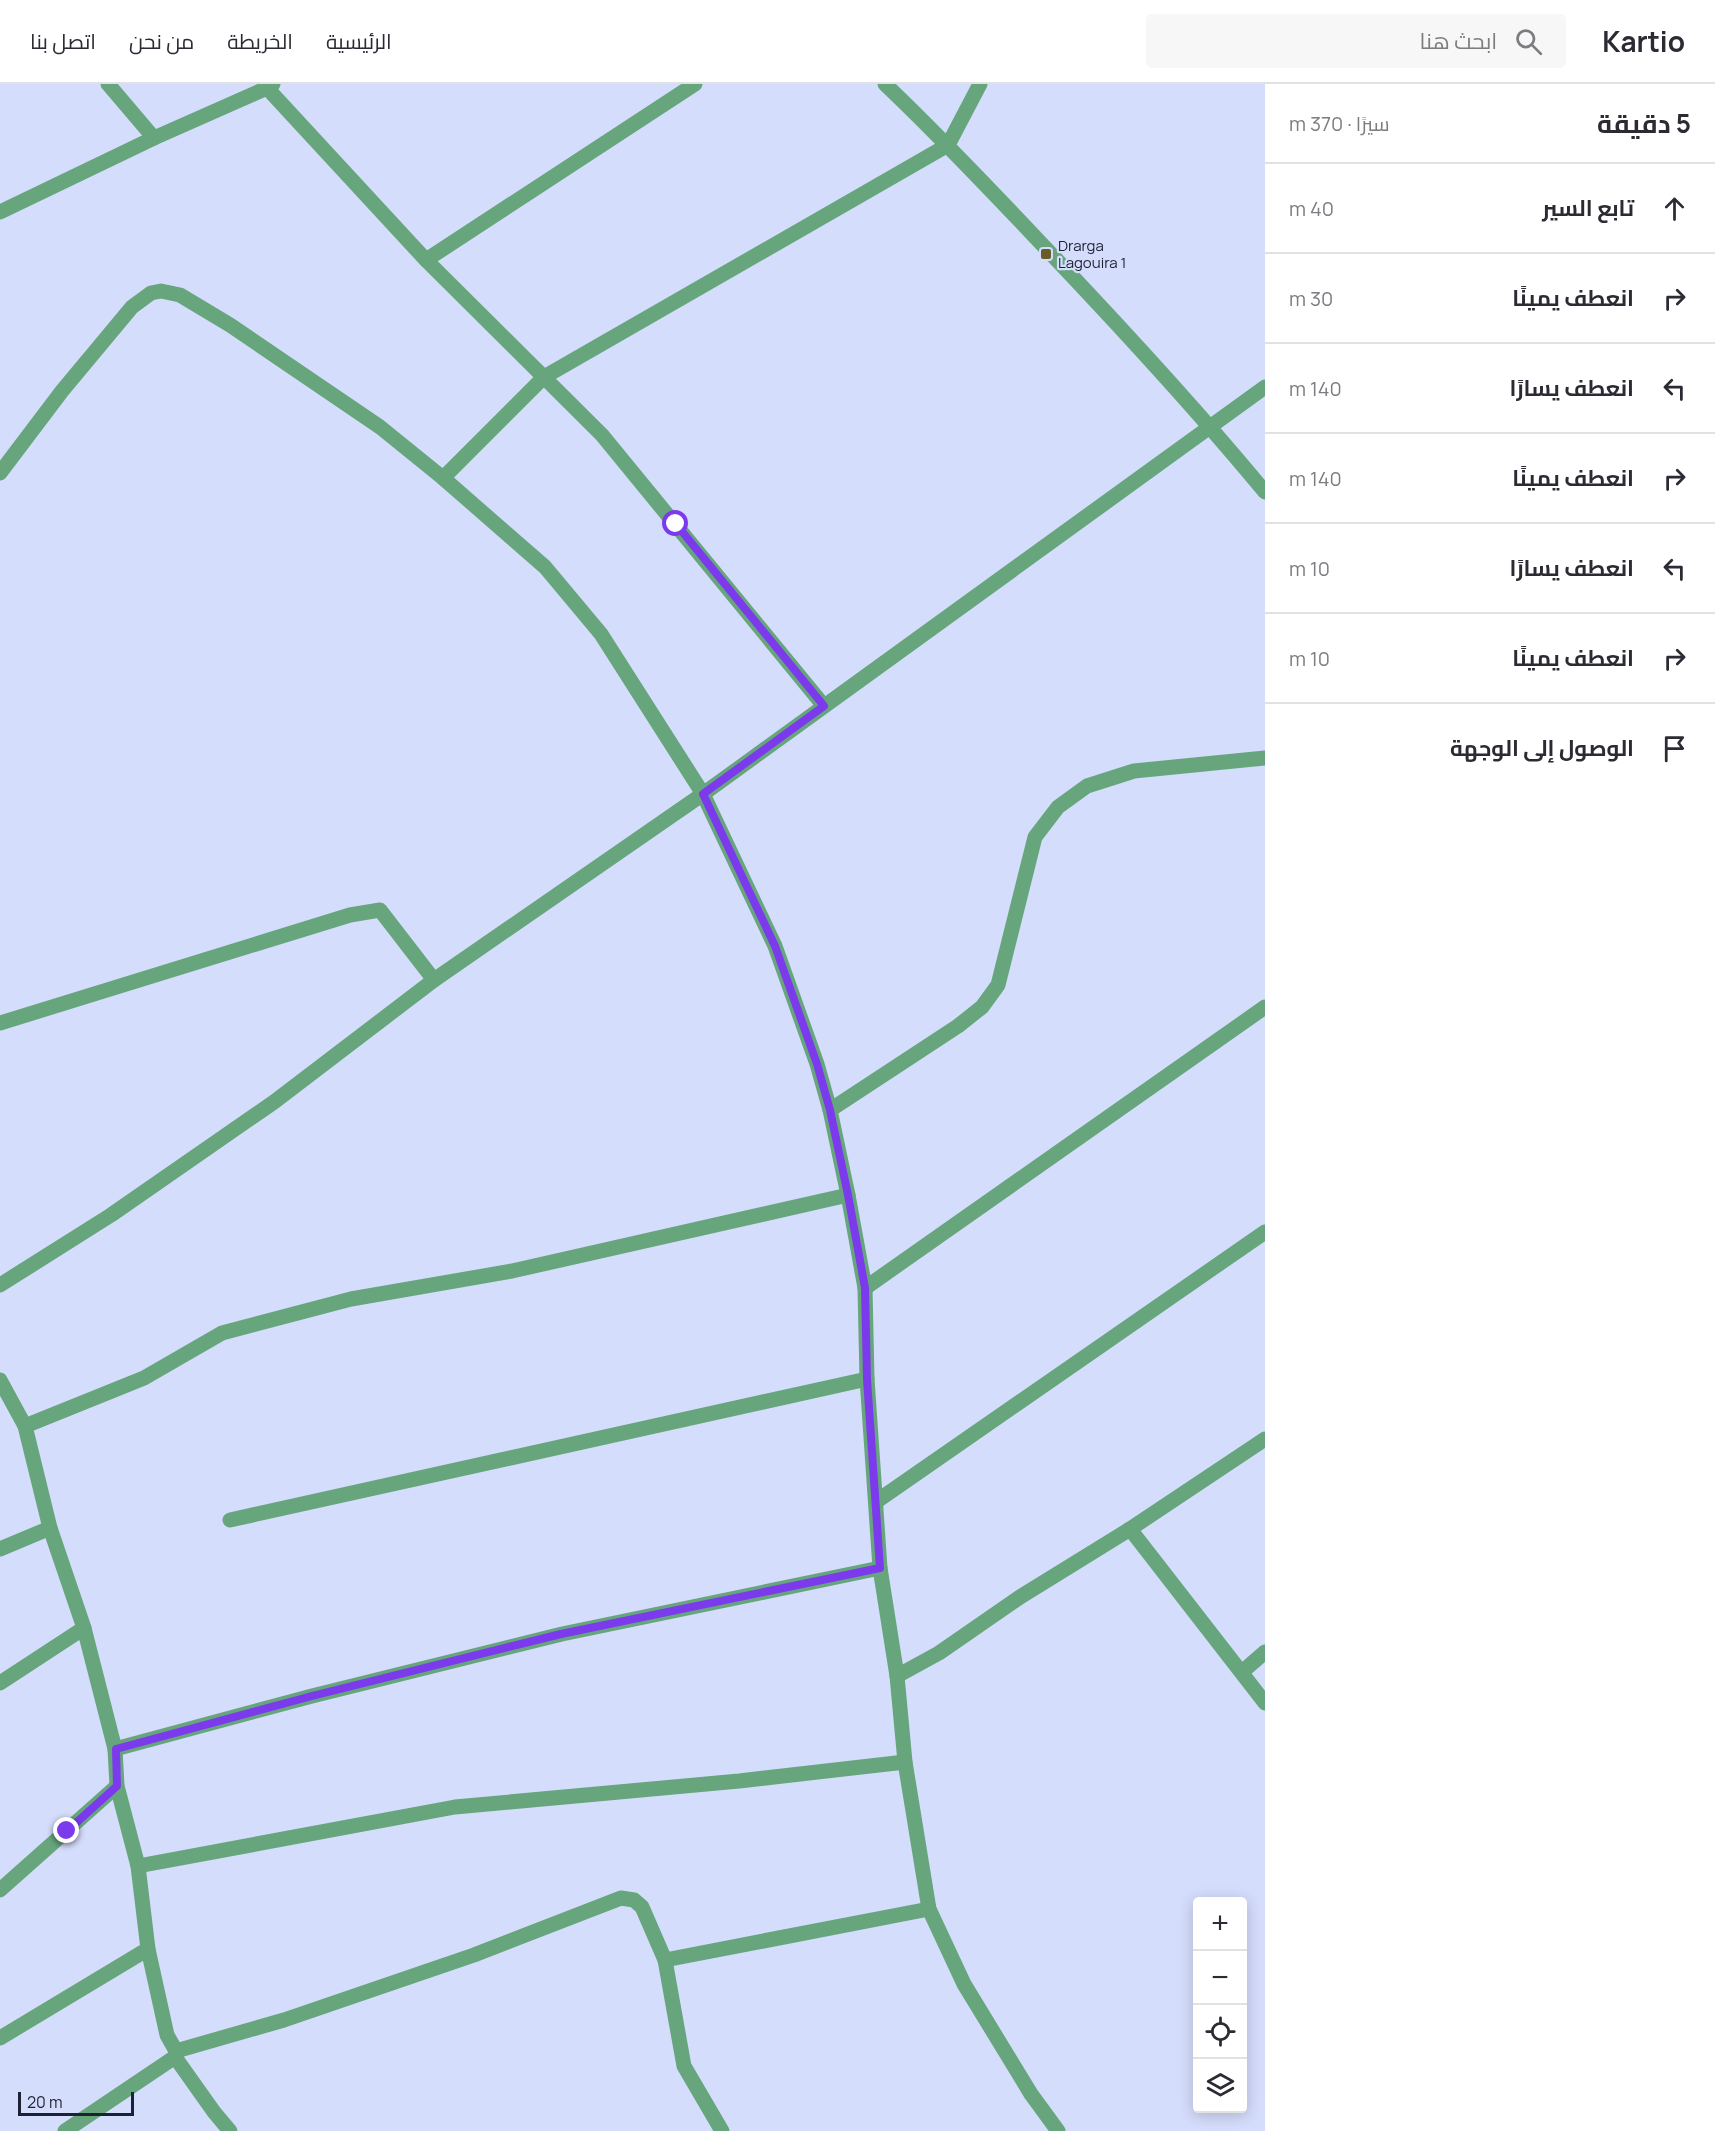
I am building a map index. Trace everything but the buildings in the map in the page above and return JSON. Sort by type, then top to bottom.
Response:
[{"type":"street","points":[[108,84],[154,138]]},
{"type":"street","points":[[426,260],[695,84]]},
{"type":"street","points":[[885,84],[948,145],[1143,351],[1211,426],[1265,492]]},
{"type":"street","points":[[443,478],[544,377],[948,145],[980,84]]},
{"type":"street","points":[[0,212],[154,138],[270,86],[426,260],[602,435],[824,706]]},
{"type":"street","points":[[0,473],[62,391],[132,307],[151,293],[161,291],[180,295],[230,325],[380,427],[443,478],[545,567],[601,634],[703,794],[775,946],[817,1064],[830,1110],[865,1288],[867,1379],[880,1568],[897,1676],[905,1762],[929,1910],[964,1984],[1031,2094],[1058,2131]]},
{"type":"street","points":[[0,1285],[111,1215],[274,1102],[434,980],[703,794],[1265,387]]},
{"type":"street","points":[[830,1110],[958,1026],[982,1007],[998,986],[1035,837],[1058,807],[1087,786],[1134,771],[1265,759]]},
{"type":"street","points":[[0,1023],[350,915],[380,910],[434,980]]},
{"type":"street","points":[[865,1288],[1265,1007]]},
{"type":"street","points":[[25,1426],[144,1378],[222,1334],[351,1299],[512,1271],[848,1195]]},
{"type":"street","points":[[877,1501],[1265,1232]]},
{"type":"street","points":[[230,1520],[867,1379]]},
{"type":"street","points":[[0,1380],[25,1426],[50,1528],[84,1628],[116,1749],[117,1786],[138,1866],[148,1949],[167,2035],[175,2054],[214,2112],[230,2131]]},
{"type":"street","points":[[897,1676],[939,1653],[1020,1597],[1130,1529],[1265,1438]]},
{"type":"street","points":[[0,1549],[50,1528]]},
{"type":"street","points":[[1130,1529],[1265,1703]]},
{"type":"street","points":[[116,1749],[312,1696],[561,1634],[880,1568]]},
{"type":"street","points":[[0,1683],[84,1628]]},
{"type":"street","points":[[1242,1672],[1265,1653]]},
{"type":"street","points":[[138,1866],[455,1807],[739,1781],[905,1762]]},
{"type":"street","points":[[0,1890],[117,1786]]},
{"type":"street","points":[[65,2131],[175,2054],[284,2020],[474,1955],[621,1898],[634,1900],[642,1907],[665,1960],[684,2066],[722,2131]]},
{"type":"street","points":[[665,1960],[929,1910]]},
{"type":"street","points":[[0,2038],[148,1949]]},
{"type":"place","name":"Drarga Lagouira 1","points":[[1046,254]]},
{"type":"route","points":[[67,1831],[117,1786],[116,1749],[312,1696],[561,1634],[880,1568],[867,1379],[865,1288],[830,1110],[817,1064],[775,946],[703,794],[824,706],[676,524]]}]
